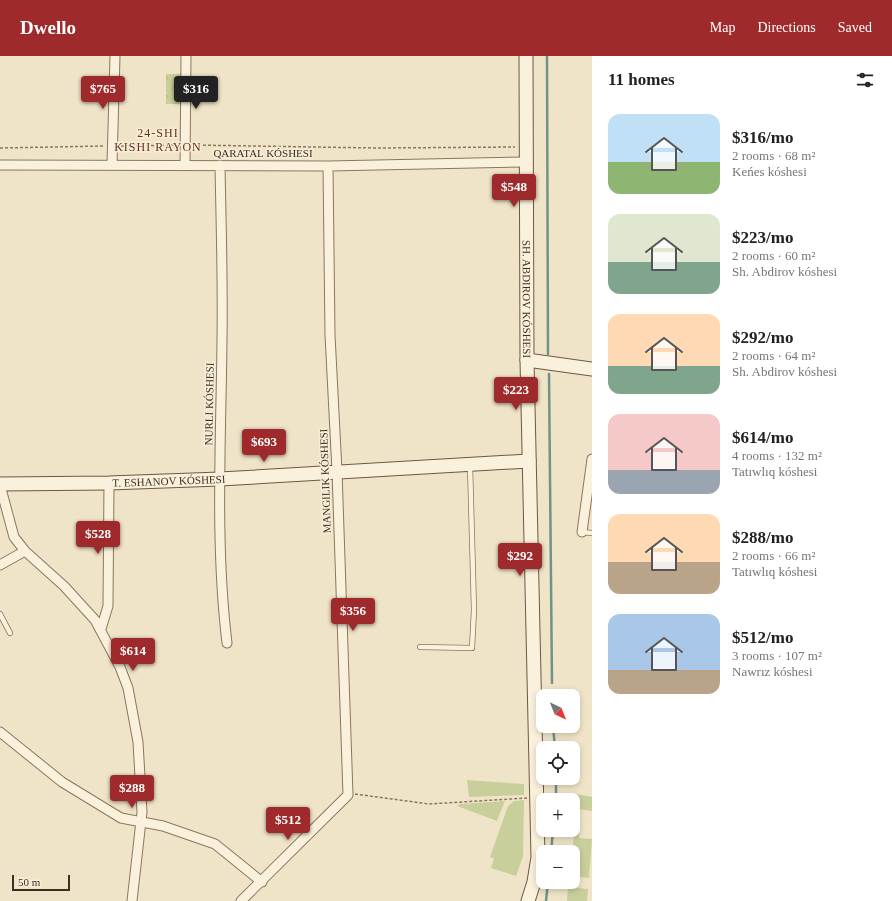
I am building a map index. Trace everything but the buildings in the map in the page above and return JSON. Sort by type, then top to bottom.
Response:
[{"type":"street","points":[[112,164],[115,56]]},
{"type":"street","points":[[185,164],[186,56]]},
{"type":"street","name":"SH. ABDIROV KÓSHESI","points":[[526,56],[527,360],[537,793]]},
{"type":"street","name":"QARATAL KÓSHESI","points":[[0,165],[185,164],[328,166],[526,162]]},
{"type":"street","points":[[220,165],[222,339],[220,479],[222,603],[227,643]]},
{"type":"street","name":"MANGILIK KÓSHESI","points":[[328,166],[330,334],[337,471],[348,794]]},
{"type":"street","points":[[527,360],[592,369]]},
{"type":"street","points":[[582,532],[592,459]]},
{"type":"street","name":"T. ESHANOV KÓSHESI","points":[[0,484],[109,483],[220,479],[529,460]]},
{"type":"street","points":[[101,629],[108,606],[109,483]]},
{"type":"street","points":[[0,484],[14,537],[25,551],[64,586],[95,620],[120,667],[128,688],[138,742],[142,812],[132,901]]},
{"type":"street","points":[[0,566],[25,551]]},
{"type":"street","points":[[0,732],[62,782],[121,818],[163,826],[215,844],[262,882]]},
{"type":"street","points":[[241,901],[262,882],[348,794]]},
{"type":"street","name":"SH. ABDIROV KÓSHESI","points":[[528,901],[534,882],[538,857],[538,837]]},
{"type":"lane","points":[[420,647],[472,648],[474,610],[470,463]]},
{"type":"lane","points":[[582,532],[592,533]]},
{"type":"lane","points":[[0,614],[10,633]]},
{"type":"path","points":[[0,148],[185,145],[376,148],[516,148]]},
{"type":"path","points":[[348,794],[430,804],[536,798]]},
{"type":"green space","points":[[166,74],[182,74],[182,104],[166,104]]},
{"type":"green space","points":[[467,780],[524,784],[524,795],[469,797]]},
{"type":"green space","points":[[580,795],[592,797],[592,811],[580,809]]},
{"type":"green space","points":[[524,800],[523,856],[516,876],[491,868],[494,859],[490,857],[508,806],[514,801]]},
{"type":"green space","points":[[505,801],[497,821],[457,806],[460,804]]},
{"type":"green space","points":[[574,837],[592,839],[589,878],[580,877],[580,845],[573,845]]},
{"type":"green space","points":[[568,889],[588,889],[587,901],[567,901]]},
{"type":"waterway","points":[[547,56],[548,354]]},
{"type":"waterway","points":[[549,374],[552,683]]},
{"type":"waterway","points":[[554,733],[554,741]]},
{"type":"waterway","points":[[556,785],[556,793]]},
{"type":"waterway","points":[[552,837],[552,845]]},
{"type":"waterway","points":[[546,901],[547,889]]},
{"type":"district","name":"24-SHI KISHI RAYON","points":[[158,140]]}]
